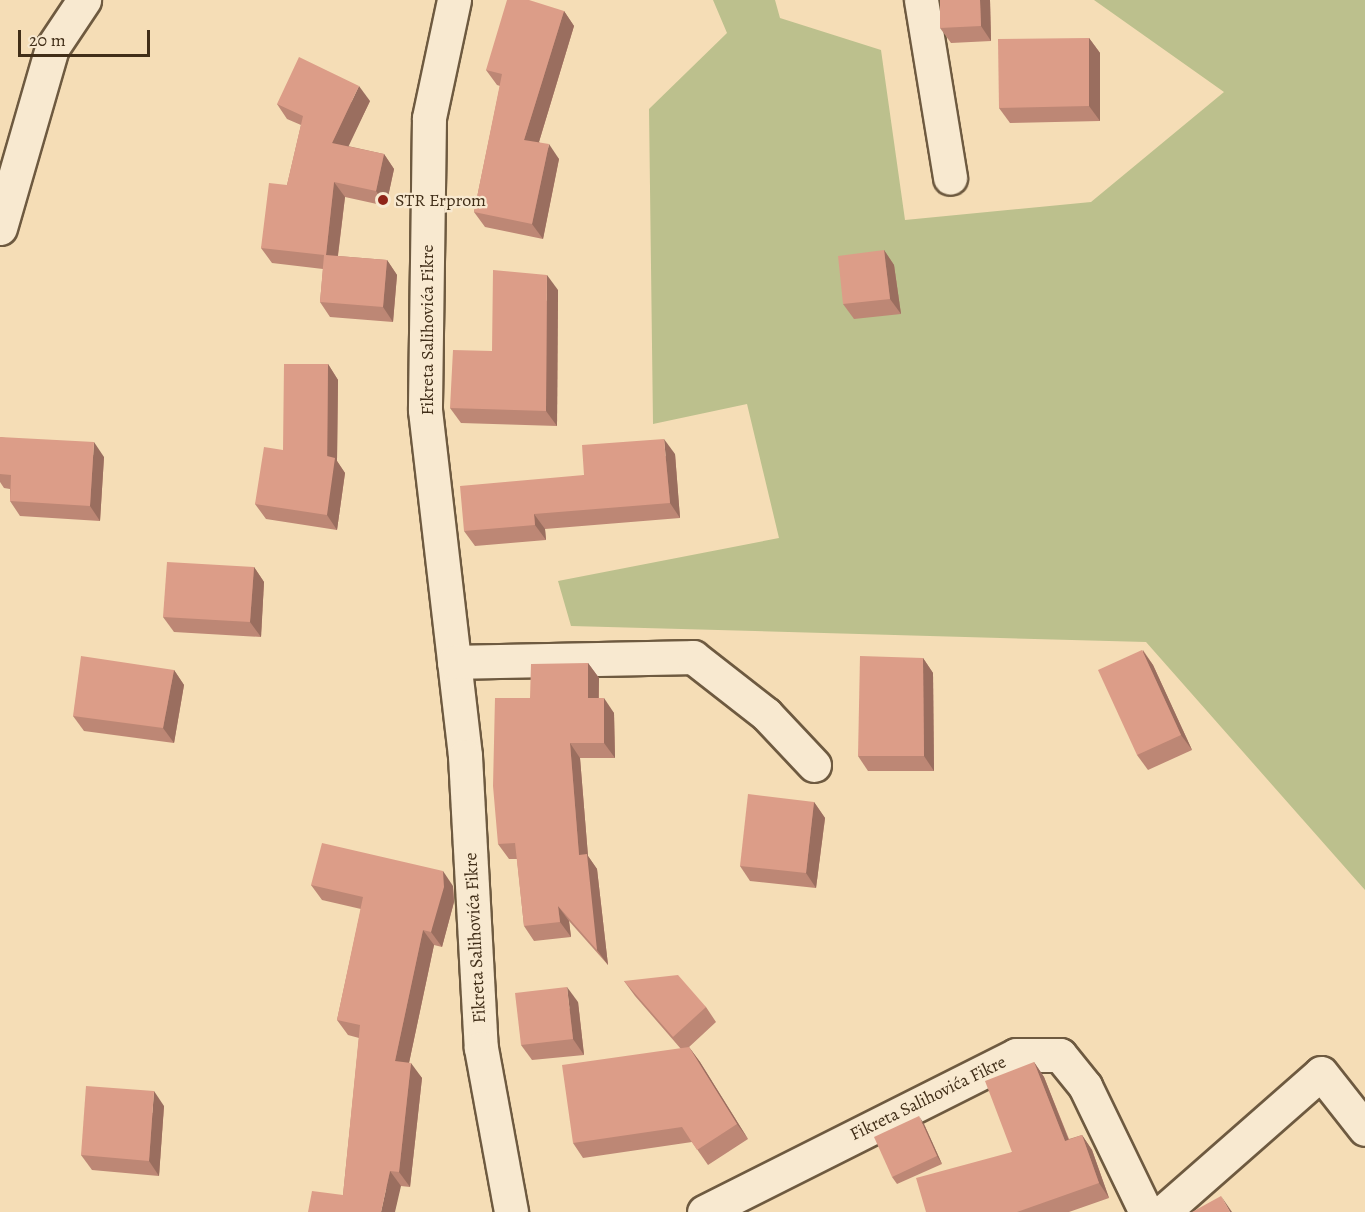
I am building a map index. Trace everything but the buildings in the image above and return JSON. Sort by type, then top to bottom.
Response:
[{"type":"street","points":[[0,228],[52,48],[84,0]]},
{"type":"street","name":"Fikreta Salihovića Fikre","points":[[454,0],[429,118],[425,410],[465,756],[481,1048],[511,1212]]},
{"type":"street","points":[[921,0],[951,178]]},
{"type":"street","points":[[454,662],[693,657],[766,714],[814,765]]},
{"type":"street","name":"Fikreta Salihovića Fikre","points":[[704,1212],[1016,1054],[1060,1055],[1085,1086],[1146,1212]]},
{"type":"street","points":[[1163,1212],[1321,1073],[1365,1129]]},
{"type":"green space","points":[[713,0],[775,0],[780,18],[881,50],[905,220],[1091,202],[1224,92],[1094,0],[1365,0],[1365,890],[1146,642],[571,626],[558,581],[779,538],[747,404],[653,424],[649,109],[727,33]]},
{"type":"place","name":"STR Erprom","points":[[383,200]]}]
